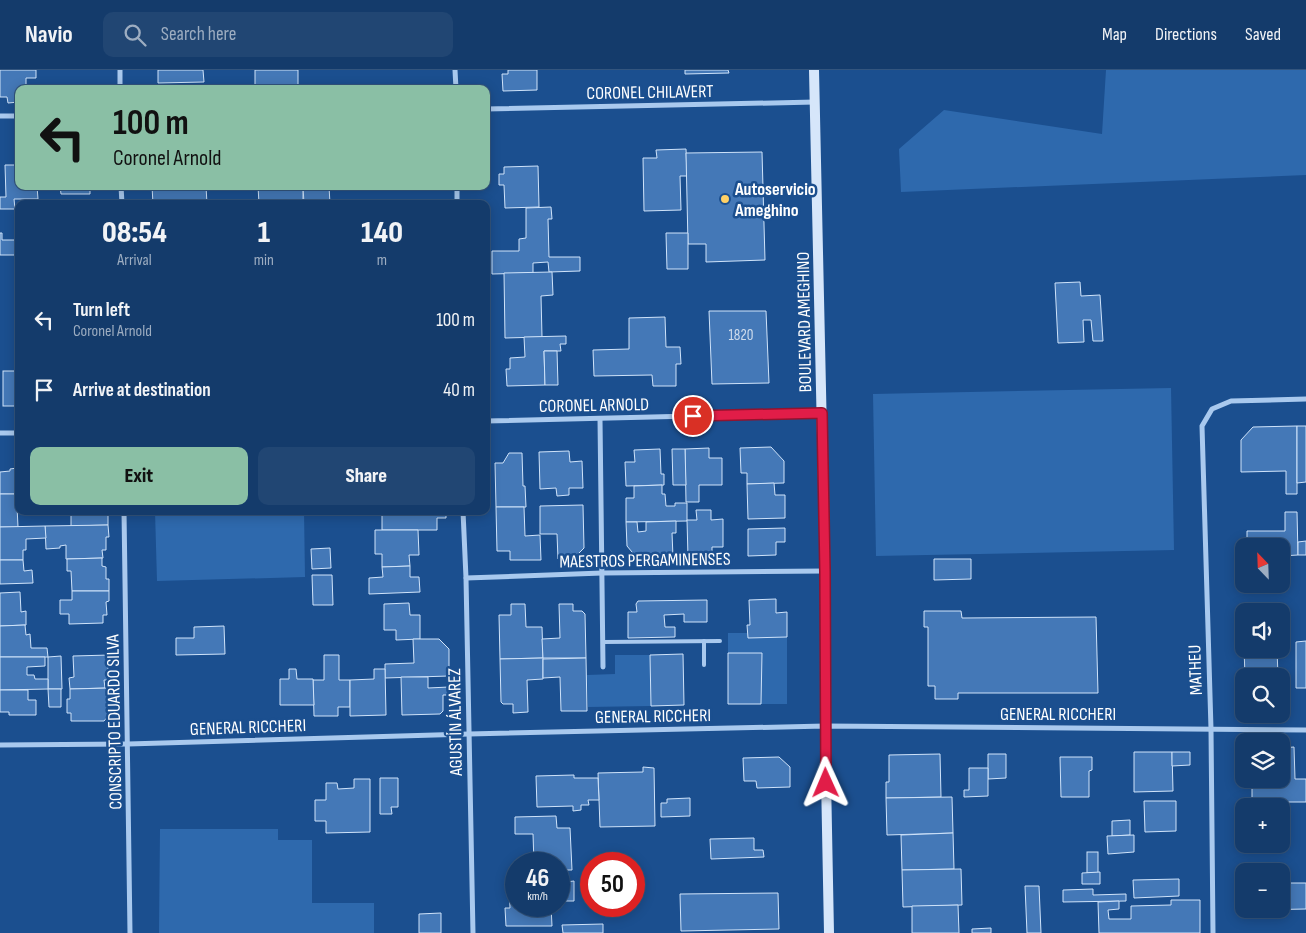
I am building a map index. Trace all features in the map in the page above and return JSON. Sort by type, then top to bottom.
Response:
[{"type":"main road","name":"BOULEVARD AMEGHINO","points":[[814,70],[825,571],[825,726],[829,933]]},
{"type":"street","points":[[120,70],[120,85]]},
{"type":"street","points":[[456,70],[456,85]]},
{"type":"street","name":"CORONEL CHILAVERT","points":[[490,109],[815,102]]},
{"type":"street","points":[[0,116],[15,116]]},
{"type":"street","name":"MATHEU","points":[[1214,933],[1211,729],[1202,426],[1212,409],[1231,401],[1306,399]]},
{"type":"street","name":"CORONEL ARNOLD","points":[[490,421],[822,413]]},
{"type":"street","points":[[600,418],[603,667]]},
{"type":"street","points":[[0,433],[15,433]]},
{"type":"street","name":"CONSCRIPTO EDUARDO SILVA","points":[[124,515],[130,933]]},
{"type":"street","name":"AGUSTÍN ÁLVAREZ","points":[[463,515],[473,933]]},
{"type":"street","name":"MAESTROS PERGAMINENSES","points":[[466,578],[825,571]]},
{"type":"street","name":"GENERAL RICCHERI","points":[[0,745],[128,744],[825,726],[1306,730]]},
{"type":"lane","points":[[704,640],[704,665]]},
{"type":"lane","points":[[603,642],[720,641]]},
{"type":"shaded area","points":[[1106,70],[1306,70],[1306,175],[901,192],[899,149],[944,110],[1102,134]]},
{"type":"shaded area","points":[[1171,388],[1174,550],[876,556],[873,394]]},
{"type":"shaded area","points":[[155,515],[304,515],[305,577],[157,581]]},
{"type":"shaded area","points":[[728,633],[787,633],[787,704],[761,704],[762,653],[728,653]]},
{"type":"shaded area","points":[[615,655],[650,655],[651,706],[588,707],[587,675],[615,674]]},
{"type":"shaded area","points":[[160,829],[278,829],[278,840],[312,840],[312,903],[374,903],[374,933],[159,933]]},
{"type":"building","points":[[0,70],[36,70],[36,78],[26,78],[26,85],[15,85],[15,102],[8,103],[7,97],[0,97]]},
{"type":"building","points":[[158,70],[203,70],[204,82],[158,83]]},
{"type":"building","points":[[255,70],[298,70],[298,85],[255,85]]},
{"type":"building","points":[[508,70],[537,70],[537,90],[503,91],[502,74],[508,74]]},
{"type":"building","points":[[685,70],[728,70],[729,73],[685,74]]},
{"type":"building","points":[[686,149],[687,176],[680,176],[681,210],[644,211],[643,158],[657,158],[656,150]]},
{"type":"building","name":"Autoservicio Ameghino","points":[[762,152],[765,260],[706,262],[706,244],[688,244],[686,153]]},
{"type":"building","points":[[5,165],[15,165],[15,190],[37,190],[38,199],[14,199],[15,209],[0,209],[0,197],[6,197]]},
{"type":"building","points":[[538,166],[539,207],[505,208],[504,185],[499,185],[499,174],[504,174],[504,167]]},
{"type":"building","points":[[60,190],[90,190],[90,194],[61,194]]},
{"type":"building","points":[[152,190],[206,190],[207,200],[153,200]]},
{"type":"building","points":[[258,190],[303,190],[303,200],[259,200]]},
{"type":"building","points":[[303,190],[329,190],[330,200],[304,200]]},
{"type":"building","points":[[551,207],[552,219],[548,219],[549,257],[580,257],[580,271],[549,272],[548,262],[533,263],[533,273],[492,274],[492,251],[519,251],[519,239],[526,238],[526,208]]},
{"type":"building","points":[[0,233],[2,233],[2,240],[15,240],[15,255],[0,255]]},
{"type":"building","points":[[666,233],[688,233],[688,269],[667,269]]},
{"type":"building","points":[[552,272],[553,295],[541,296],[542,337],[505,338],[504,273]]},
{"type":"building","points":[[1080,282],[1081,296],[1100,295],[1103,341],[1093,341],[1091,320],[1083,320],[1084,342],[1058,343],[1055,283]]},
{"type":"building","points":[[709,311],[766,311],[769,383],[712,384]]},
{"type":"building","points":[[665,317],[666,347],[680,347],[681,364],[676,364],[676,386],[653,386],[652,375],[594,376],[593,350],[629,349],[629,318]]},
{"type":"building","points":[[566,336],[566,344],[560,344],[561,351],[544,351],[545,385],[507,386],[506,369],[510,369],[510,358],[525,357],[524,337]]},
{"type":"building","points":[[544,351],[557,351],[558,385],[545,385]]},
{"type":"building","points":[[3,371],[15,371],[15,406],[3,406]]},
{"type":"building","points":[[1297,426],[1297,494],[1286,494],[1286,471],[1241,472],[1241,440],[1253,427]]},
{"type":"building","points":[[1297,426],[1306,426],[1306,482],[1297,483]]},
{"type":"building","points":[[771,447],[784,461],[784,483],[747,484],[747,473],[741,473],[740,448]]},
{"type":"building","points":[[709,448],[709,458],[722,458],[722,485],[699,485],[699,502],[686,502],[685,449]]},
{"type":"building","points":[[660,449],[661,474],[664,474],[664,485],[626,486],[625,462],[635,462],[634,450]]},
{"type":"building","points":[[672,449],[685,449],[686,485],[673,485]]},
{"type":"building","points":[[569,451],[570,462],[582,461],[583,488],[569,488],[569,495],[557,496],[556,488],[540,489],[539,452]]},
{"type":"building","points":[[509,453],[522,453],[526,507],[496,507],[495,463],[503,463]]},
{"type":"building","points":[[15,468],[15,494],[0,494],[0,472],[10,471],[10,469]]},
{"type":"building","points":[[774,483],[775,495],[785,495],[785,518],[748,519],[747,484]]},
{"type":"building","points":[[662,485],[662,494],[665,494],[666,506],[675,506],[675,503],[687,503],[687,521],[626,522],[626,498],[634,498],[634,486]]},
{"type":"building","points":[[0,494],[15,494],[15,515],[17,515],[18,527],[0,527]]},
{"type":"building","points":[[583,505],[584,548],[573,559],[558,559],[557,534],[540,534],[540,506]]},
{"type":"building","points":[[496,507],[524,507],[525,536],[540,535],[541,560],[510,560],[510,551],[497,551]]},
{"type":"building","points":[[696,510],[711,510],[711,520],[723,519],[723,547],[712,547],[712,556],[688,557],[687,520],[697,520]]},
{"type":"building","points":[[1285,512],[1297,512],[1298,555],[1290,555],[1290,538],[1247,538],[1247,531],[1285,531]]},
{"type":"building","points":[[71,515],[108,515],[108,525],[71,526]]},
{"type":"building","points":[[382,515],[446,515],[446,518],[437,518],[437,530],[382,530]]},
{"type":"building","points":[[676,521],[676,533],[672,533],[673,557],[637,558],[627,546],[626,522],[637,522],[638,532],[646,531],[646,522]]},
{"type":"building","points":[[108,525],[109,537],[106,537],[106,550],[102,550],[103,558],[66,559],[66,545],[60,546],[60,548],[46,549],[45,526]]},
{"type":"building","points":[[45,526],[46,538],[26,539],[26,550],[23,550],[23,560],[0,560],[0,527]]},
{"type":"building","points":[[785,528],[785,542],[776,542],[776,555],[748,556],[748,529]]},
{"type":"building","points":[[375,530],[418,530],[419,555],[409,555],[410,566],[382,567],[382,554],[375,554]]},
{"type":"building","points":[[1306,541],[1306,555],[1298,555],[1298,542]]},
{"type":"building","points":[[330,548],[331,568],[312,569],[311,549]]},
{"type":"building","points":[[102,558],[102,566],[106,567],[106,579],[109,579],[109,591],[72,591],[71,571],[67,571],[67,559]]},
{"type":"building","points":[[934,559],[971,559],[971,579],[934,580]]},
{"type":"building","points":[[0,560],[23,560],[24,571],[32,570],[33,583],[0,584]]},
{"type":"building","points":[[410,566],[410,577],[419,577],[420,592],[369,594],[369,578],[383,577],[382,567]]},
{"type":"building","points":[[312,575],[332,575],[333,605],[313,605]]},
{"type":"building","points":[[72,591],[109,591],[109,601],[106,602],[107,615],[103,615],[103,623],[69,624],[69,614],[60,614],[60,600],[72,600]]},
{"type":"building","points":[[20,592],[21,612],[26,611],[26,625],[0,626],[0,593]]},
{"type":"building","points":[[776,599],[776,613],[787,612],[787,637],[748,638],[747,625],[750,625],[749,600]]},
{"type":"building","points":[[707,600],[707,622],[684,622],[684,614],[664,615],[665,627],[675,627],[675,637],[628,638],[628,612],[637,612],[636,604],[638,601]]},
{"type":"building","points":[[409,603],[410,615],[420,615],[420,639],[396,640],[396,630],[384,630],[384,604]]},
{"type":"building","points":[[511,604],[525,604],[526,627],[542,627],[543,658],[500,659],[499,615],[511,615]]},
{"type":"building","points":[[559,604],[573,604],[573,611],[582,611],[585,614],[586,658],[543,658],[542,639],[560,638]]},
{"type":"building","points":[[924,611],[961,611],[962,618],[1096,617],[1098,693],[958,693],[958,699],[935,699],[935,686],[928,686],[928,627],[924,627]]},
{"type":"building","points":[[25,625],[26,635],[30,634],[31,648],[47,648],[48,657],[0,657],[0,626]]},
{"type":"building","points":[[224,626],[225,654],[176,655],[176,638],[194,638],[194,627]]},
{"type":"building","points":[[413,639],[439,639],[449,649],[449,676],[385,678],[385,664],[414,663]]},
{"type":"building","points":[[1306,641],[1306,688],[1296,688],[1296,642]]},
{"type":"building","points":[[728,653],[762,653],[761,704],[728,704]]},
{"type":"building","points":[[683,654],[684,705],[651,706],[650,655]]},
{"type":"building","points":[[110,655],[108,680],[104,680],[105,688],[70,689],[69,678],[74,677],[73,656]]},
{"type":"building","points":[[324,655],[339,655],[339,680],[350,680],[350,707],[338,707],[338,716],[314,716],[313,680],[324,680]]},
{"type":"building","points":[[61,656],[62,689],[48,689],[48,657]]},
{"type":"building","points":[[0,657],[45,657],[45,666],[27,667],[27,675],[34,675],[35,679],[48,679],[48,689],[0,690]]},
{"type":"building","points":[[543,658],[543,679],[527,680],[528,712],[513,713],[513,704],[503,704],[501,702],[500,659]]},
{"type":"building","points":[[586,658],[587,711],[561,711],[560,677],[543,678],[543,659]]},
{"type":"building","points":[[1244,658],[1277,658],[1278,668],[1245,668]]},
{"type":"building","points":[[289,669],[296,669],[297,679],[313,679],[314,705],[280,705],[280,679],[289,679]]},
{"type":"building","points":[[374,669],[385,669],[386,715],[350,716],[350,680],[374,679]]},
{"type":"building","points":[[401,677],[428,677],[428,688],[449,687],[450,695],[443,695],[443,711],[440,714],[402,715]]},
{"type":"building","points":[[110,688],[110,714],[104,721],[71,721],[71,713],[67,713],[67,699],[70,699],[70,689]]},
{"type":"building","points":[[48,689],[61,689],[61,707],[49,707]]},
{"type":"building","points":[[0,690],[28,690],[28,700],[36,700],[36,715],[9,715],[9,712],[0,712]]},
{"type":"building","points":[[1290,747],[1294,747],[1295,779],[1306,779],[1306,802],[1290,802],[1290,798],[1252,798],[1252,788],[1290,788]]},
{"type":"building","points":[[1134,752],[1172,752],[1173,791],[1134,792]]},
{"type":"building","points":[[1172,752],[1190,752],[1190,765],[1172,766]]},
{"type":"building","points":[[940,754],[941,797],[886,798],[886,782],[889,782],[889,755]]},
{"type":"building","points":[[988,754],[1006,754],[1006,778],[988,779]]},
{"type":"building","points":[[779,757],[790,767],[790,787],[757,788],[756,781],[744,781],[743,758]]},
{"type":"building","points":[[1060,757],[1092,757],[1092,770],[1089,771],[1089,797],[1061,797]]},
{"type":"building","points":[[643,767],[654,768],[655,826],[600,827],[598,773],[643,772]]},
{"type":"building","points":[[969,768],[988,768],[988,796],[964,797],[964,790],[969,790]]},
{"type":"building","points":[[574,775],[574,778],[598,778],[599,800],[588,800],[589,805],[581,805],[581,810],[573,811],[573,806],[537,807],[536,776]]},
{"type":"building","points":[[380,778],[398,778],[398,807],[391,807],[392,814],[380,814]]},
{"type":"building","points":[[354,779],[370,779],[370,832],[326,833],[326,821],[315,821],[315,800],[326,800],[326,783],[337,783],[338,789],[354,788]]},
{"type":"building","points":[[952,797],[953,833],[887,835],[886,798]]},
{"type":"building","points":[[690,798],[690,816],[661,817],[661,803],[667,803],[667,799]]},
{"type":"building","points":[[1144,801],[1176,801],[1176,831],[1145,832]]},
{"type":"building","points":[[556,816],[557,828],[570,828],[572,870],[570,870],[570,852],[534,852],[533,834],[515,834],[515,817]]},
{"type":"building","points":[[1130,820],[1130,835],[1112,836],[1112,821]]},
{"type":"building","points":[[953,833],[954,869],[902,870],[901,835]]},
{"type":"building","points":[[1134,835],[1134,852],[1108,854],[1107,836]]},
{"type":"building","points":[[754,838],[754,850],[763,850],[764,857],[711,859],[710,839]]},
{"type":"building","points":[[1087,852],[1098,852],[1098,873],[1087,873]]},
{"type":"building","points":[[961,869],[962,905],[903,907],[902,870]]},
{"type":"building","points":[[1100,872],[1100,884],[1082,884],[1082,873]]},
{"type":"building","points":[[1179,879],[1179,896],[1134,898],[1133,880]]},
{"type":"building","points":[[574,881],[574,901],[570,901],[570,882]]},
{"type":"building","points":[[1290,883],[1306,883],[1306,909],[1290,909]]},
{"type":"building","points":[[1025,886],[1039,886],[1041,933],[1027,933]]},
{"type":"building","points":[[1093,889],[1093,895],[1126,894],[1126,901],[1063,902],[1063,890]]},
{"type":"building","points":[[778,893],[779,929],[681,931],[680,894]]},
{"type":"building","points":[[1171,900],[1200,900],[1200,933],[1099,933],[1098,902],[1119,901],[1119,909],[1108,910],[1109,919],[1131,919],[1131,906],[1171,905]]},
{"type":"building","points":[[958,905],[959,933],[912,933],[912,906]]},
{"type":"building","points":[[441,913],[441,933],[419,933],[419,914]]},
{"type":"building","points":[[506,917],[552,917],[552,926],[506,926]]},
{"type":"building","points":[[603,924],[603,933],[563,933],[562,925]]},
{"type":"building","points":[[991,928],[991,933],[972,933],[972,929]]},
{"type":"place","name":"Autoservicio Ameghino","points":[[725,199]]},
{"type":"route","points":[[693,416],[822,413],[826,783]]}]
